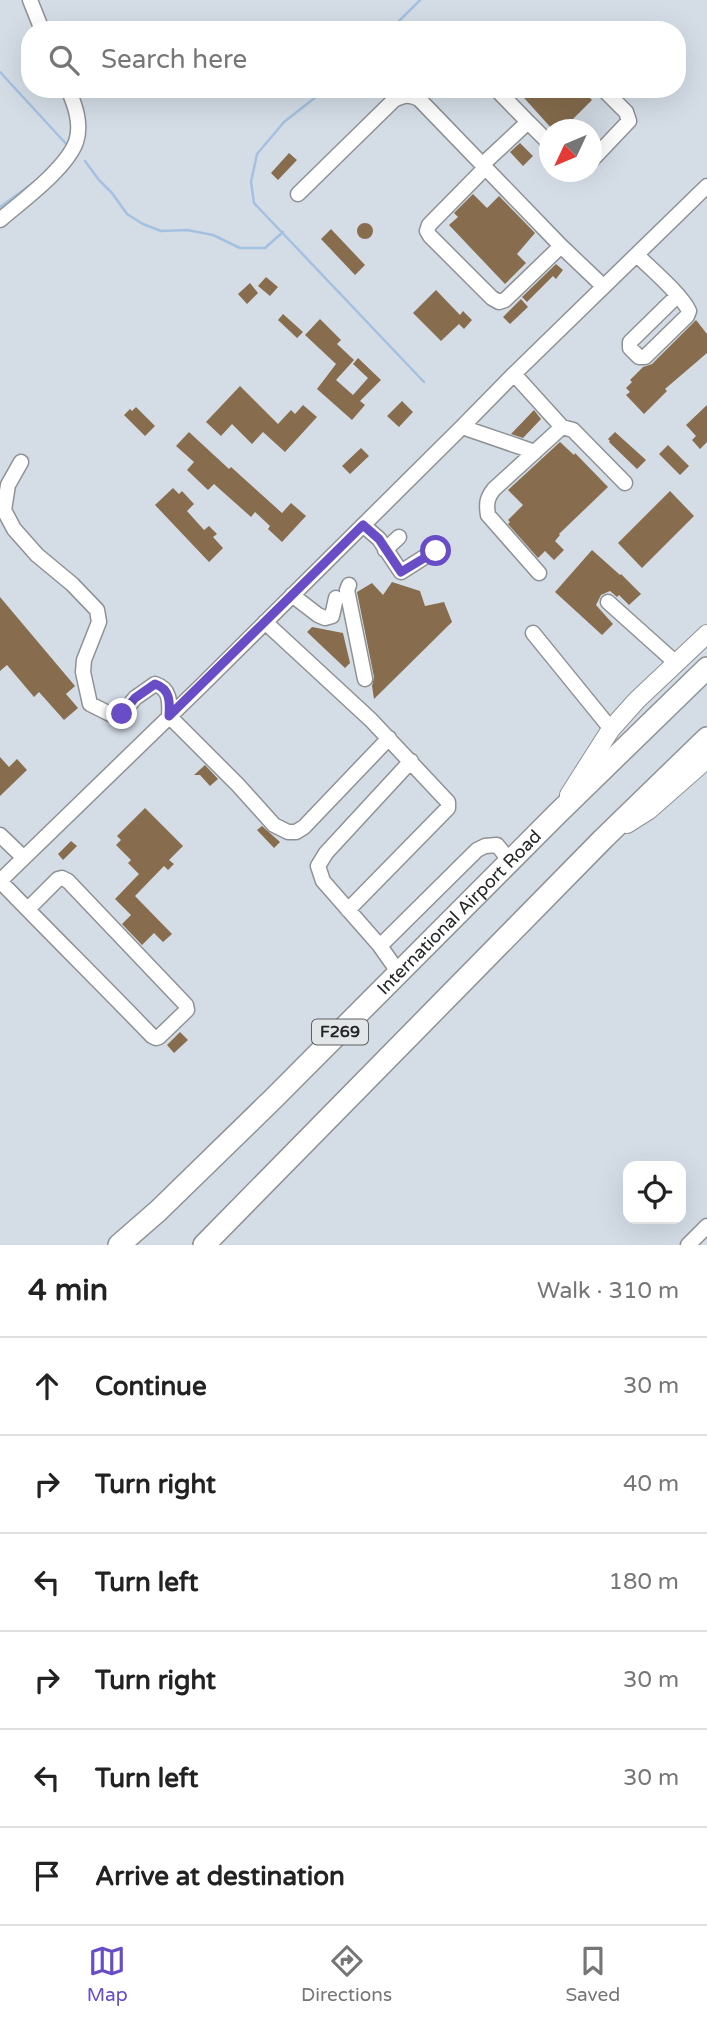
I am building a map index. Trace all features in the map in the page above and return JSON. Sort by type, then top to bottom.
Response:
[{"type":"highway","name":"International Airport Road","points":[[119,1245],[158,1211],[707,667]]},
{"type":"highway","name":"F269","points":[[204,1245],[603,839],[707,738]]},
{"type":"main road","name":"International Airport Road","points":[[557,814],[611,729],[707,635]]},
{"type":"main road","points":[[603,839],[649,810],[707,759]]},
{"type":"lane","points":[[30,0],[38,21]]},
{"type":"lane","points":[[0,220],[59,168],[76,141],[78,112],[72,98]]},
{"type":"lane","points":[[298,194],[398,98]]},
{"type":"lane","points":[[417,98],[603,286]]},
{"type":"lane","points":[[504,98],[539,133]]},
{"type":"lane","points":[[602,149],[629,121],[626,112],[612,98]]},
{"type":"lane","points":[[527,122],[429,225],[427,231],[499,302],[505,300],[561,246]]},
{"type":"lane","points":[[28,909],[58,879],[68,881],[186,1005],[187,1010],[159,1037],[152,1036],[0,881],[603,286],[707,187]]},
{"type":"lane","points":[[637,255],[677,296]]},
{"type":"lane","points":[[514,374],[562,427],[573,430],[625,482]]},
{"type":"lane","points":[[463,427],[535,452]]},
{"type":"lane","points":[[539,573],[488,515],[486,505],[494,489],[562,427]]},
{"type":"lane","points":[[22,462],[8,485],[4,510],[14,529],[37,555],[72,584],[97,610],[99,622],[84,660],[83,672],[90,704],[114,716],[122,714],[135,698],[155,684],[162,687],[167,692],[170,703],[169,716],[274,825],[288,832],[296,832],[304,827],[389,738]]},
{"type":"lane","points":[[363,525],[379,539],[401,572],[437,550]]},
{"type":"lane","points":[[385,550],[399,537]]},
{"type":"lane","points":[[349,585],[365,679]]},
{"type":"lane","points":[[292,595],[325,618],[332,615],[336,598]]},
{"type":"lane","points":[[608,602],[676,663]]},
{"type":"lane","points":[[265,622],[389,738],[449,802],[448,808],[348,910]]},
{"type":"lane","points":[[533,633],[611,729]]},
{"type":"lane","points":[[399,973],[380,946],[323,881],[318,866],[320,859],[411,761]]},
{"type":"lane","points":[[0,835],[23,858]]},
{"type":"lane","points":[[380,946],[477,850],[497,845],[510,861]]},
{"type":"lane","points":[[688,1245],[707,1226]]},
{"type":"shaded area","points":[[0,0],[707,0],[707,1245],[0,1245]]},
{"type":"building","points":[[524,98],[590,98],[592,100],[573,119],[543,119]]},
{"type":"building","points":[[520,143],[533,156],[523,166],[510,152]]},
{"type":"building","points":[[289,153],[297,160],[278,180],[271,173]]},
{"type":"building","points":[[473,194],[487,208],[499,196],[535,233],[517,254],[526,263],[505,284],[449,225],[458,217],[454,213]]},
{"type":"building","points":[[365,223],[373,231],[365,239],[357,231]]},
{"type":"building","points":[[331,229],[365,265],[355,275],[321,239]]},
{"type":"building","points":[[556,264],[563,270],[556,279],[553,276],[527,302],[522,297]]},
{"type":"building","points":[[266,277],[278,287],[270,296],[258,286]]},
{"type":"building","points":[[250,283],[258,293],[247,304],[238,294]]},
{"type":"building","points":[[436,290],[460,315],[463,311],[472,320],[464,329],[459,324],[441,341],[413,313]]},
{"type":"building","points":[[521,299],[528,307],[510,324],[503,317]]},
{"type":"building","points":[[283,314],[303,332],[297,338],[278,320]]},
{"type":"building","points":[[320,319],[341,340],[337,344],[354,360],[336,380],[353,395],[368,378],[353,364],[358,358],[381,380],[360,401],[365,405],[352,420],[317,389],[336,364],[305,335]]},
{"type":"building","points":[[696,320],[707,334],[707,353],[665,389],[667,391],[644,414],[626,395],[630,392],[626,388],[632,382],[630,380],[643,367],[652,364]]},
{"type":"building","points":[[240,386],[278,424],[291,410],[295,414],[303,405],[317,417],[285,452],[263,432],[252,444],[232,424],[221,436],[206,422]]},
{"type":"building","points":[[402,401],[413,412],[399,427],[387,416]]},
{"type":"building","points":[[707,405],[707,442],[700,449],[692,440],[696,436],[686,425]]},
{"type":"building","points":[[136,407],[155,426],[145,436],[124,415]]},
{"type":"building","points":[[534,410],[541,419],[523,438],[511,434]]},
{"type":"building","points":[[189,432],[282,513],[291,503],[306,516],[282,542],[255,512],[251,517],[214,484],[208,490],[187,470],[194,462],[176,446]]},
{"type":"building","points":[[615,432],[646,460],[637,469],[609,442],[608,439]]},
{"type":"building","points":[[560,442],[574,455],[575,453],[608,487],[559,534],[555,541],[564,550],[554,560],[545,551],[538,558],[508,524],[508,520],[523,505],[508,490]]},
{"type":"building","points":[[668,445],[689,466],[680,475],[659,454]]},
{"type":"building","points":[[361,448],[369,456],[350,474],[342,466]]},
{"type":"building","points":[[173,488],[179,494],[182,491],[194,504],[187,511],[204,530],[209,526],[217,534],[213,537],[223,548],[209,562],[155,505]]},
{"type":"building","points":[[670,491],[694,516],[642,568],[618,543]]},
{"type":"building","points":[[592,550],[641,594],[629,605],[619,595],[617,597],[610,591],[601,595],[596,605],[613,624],[602,635],[555,592]]},
{"type":"building","points":[[392,582],[420,591],[425,606],[444,602],[452,622],[374,699],[374,677],[357,592],[372,583],[383,595]]},
{"type":"building","points":[[0,597],[75,686],[66,694],[78,708],[64,720],[39,692],[34,697],[7,665],[0,671]]},
{"type":"building","points":[[312,627],[343,633],[350,663],[345,668],[307,632]]},
{"type":"building","points":[[0,757],[9,767],[17,759],[27,770],[0,796]]},
{"type":"building","points":[[205,765],[218,779],[210,786],[200,775],[194,775]]},
{"type":"building","points":[[145,808],[183,846],[169,860],[174,864],[168,870],[164,866],[135,896],[172,934],[163,942],[154,933],[142,945],[122,924],[131,915],[115,899],[139,874],[128,863],[131,860],[116,845],[121,840],[117,836]]},
{"type":"building","points":[[262,826],[280,842],[274,848],[257,830]]},
{"type":"building","points":[[71,841],[77,846],[63,860],[58,854]]},
{"type":"building","points":[[180,1032],[188,1040],[174,1053],[167,1045]]},
{"type":"waterway","points":[[399,21],[420,0]]},
{"type":"waterway","points":[[0,72],[21,95]]},
{"type":"waterway","points":[[24,98],[69,147]]},
{"type":"waterway","points":[[315,98],[284,122],[257,154],[251,182],[254,203],[424,382]]},
{"type":"waterway","points":[[85,161],[127,214],[161,231],[187,230],[213,235],[240,248],[265,248],[283,232]]},
{"type":"waterway","points":[[0,207],[33,183]]},
{"type":"route","points":[[122,714],[135,698],[155,684],[167,692],[169,716],[363,525],[379,539],[401,572],[436,551]]}]
